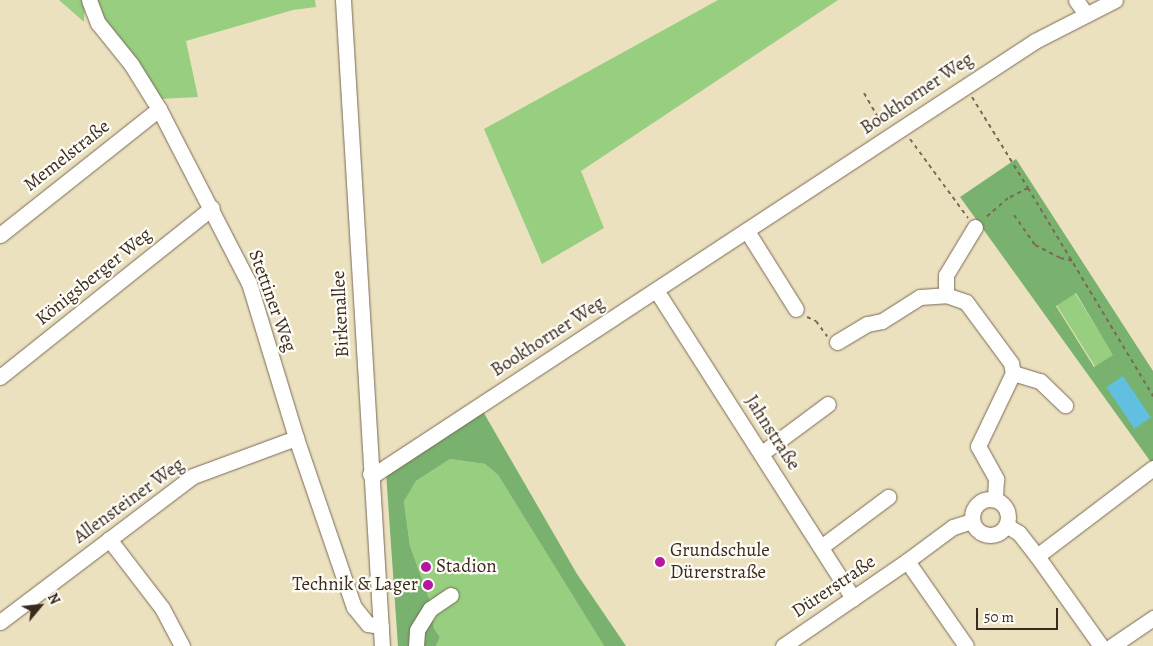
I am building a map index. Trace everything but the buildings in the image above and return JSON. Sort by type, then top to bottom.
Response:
[{"type":"street","name":"Stettiner Weg","points":[[89,0],[98,23],[132,64],[159,109],[212,208],[248,283],[296,438],[354,607],[368,624],[381,626]]},
{"type":"street","name":"Birkenallee","points":[[343,0],[370,474],[382,646]]},
{"type":"street","points":[[1076,0],[1085,13]]},
{"type":"street","name":"Bookhorner Weg","points":[[370,474],[375,474],[1034,41],[1085,13],[1115,0]]},
{"type":"street","name":"Memelstraße","points":[[0,235],[159,109]]},
{"type":"street","name":"Königsberger Weg","points":[[0,377],[212,208]]},
{"type":"street","points":[[946,295],[946,275],[975,227]]},
{"type":"street","points":[[747,231],[796,309]]},
{"type":"street","name":"Jahnstraße","points":[[656,290],[822,547],[852,598]]},
{"type":"street","points":[[837,342],[867,324],[882,321],[920,297],[946,295],[966,302],[1011,363],[1013,373],[978,446],[996,479],[994,499]]},
{"type":"street","points":[[1013,373],[1040,382],[1065,405]]},
{"type":"street","points":[[762,453],[828,404]]},
{"type":"street","name":"Allensteiner Weg","points":[[0,622],[193,476],[296,438]]},
{"type":"street","points":[[1037,556],[1153,468]]},
{"type":"street","points":[[822,547],[888,497]]},
{"type":"street","points":[[984,499],[994,499],[1005,506],[1006,525],[991,535],[978,532],[972,521],[975,505],[984,499]]},
{"type":"street","name":"Dürerstraße","points":[[783,646],[908,561],[953,527],[972,521]]},
{"type":"street","points":[[1006,525],[1019,533],[1101,646]]},
{"type":"street","points":[[109,540],[162,608],[182,646]]},
{"type":"street","points":[[908,561],[966,646]]},
{"type":"street","points":[[416,646],[417,630],[430,610],[451,594]]},
{"type":"street","points":[[1112,646],[1153,618]]},
{"type":"path","points":[[966,86],[1074,262],[1153,396]]},
{"type":"path","points":[[864,93],[884,127]]},
{"type":"path","points":[[903,128],[975,227],[1008,198],[1028,188]]},
{"type":"path","points":[[1014,215],[1035,245],[1060,258],[1074,262]]},
{"type":"path","points":[[796,309],[816,322],[837,342]]},
{"type":"green space","points":[[59,0],[85,0],[84,22]]},
{"type":"green space","points":[[95,0],[315,0],[316,7],[293,10],[186,41],[198,97],[160,99],[103,20]]},
{"type":"green space","points":[[718,0],[838,0],[581,171],[604,228],[542,264],[484,129]]},
{"type":"green space","points":[[1016,159],[1153,371],[1153,465],[960,197]],"holes":[[[1076,293],[1113,355],[1094,367],[1056,306]]]},
{"type":"green space","points":[[1075,293],[1114,355],[1095,367],[1056,305]]},
{"type":"green space","points":[[481,408],[577,574],[626,646],[604,646],[498,475],[485,464],[450,459],[416,481],[404,501],[410,546],[430,601],[434,629],[440,637],[436,646],[398,646],[386,472]]},
{"type":"green space","points":[[450,459],[485,464],[498,475],[604,646],[436,646],[440,637],[434,630],[430,601],[410,546],[404,500],[416,481]]},
{"type":"water","points":[[1123,376],[1151,417],[1134,429],[1106,387]]},
{"type":"place","name":"Grundschule Dürerstraße","points":[[660,562]]},
{"type":"place","name":"Stadion","points":[[426,567]]},
{"type":"place","name":"Technik & Lager","points":[[428,585]]}]
